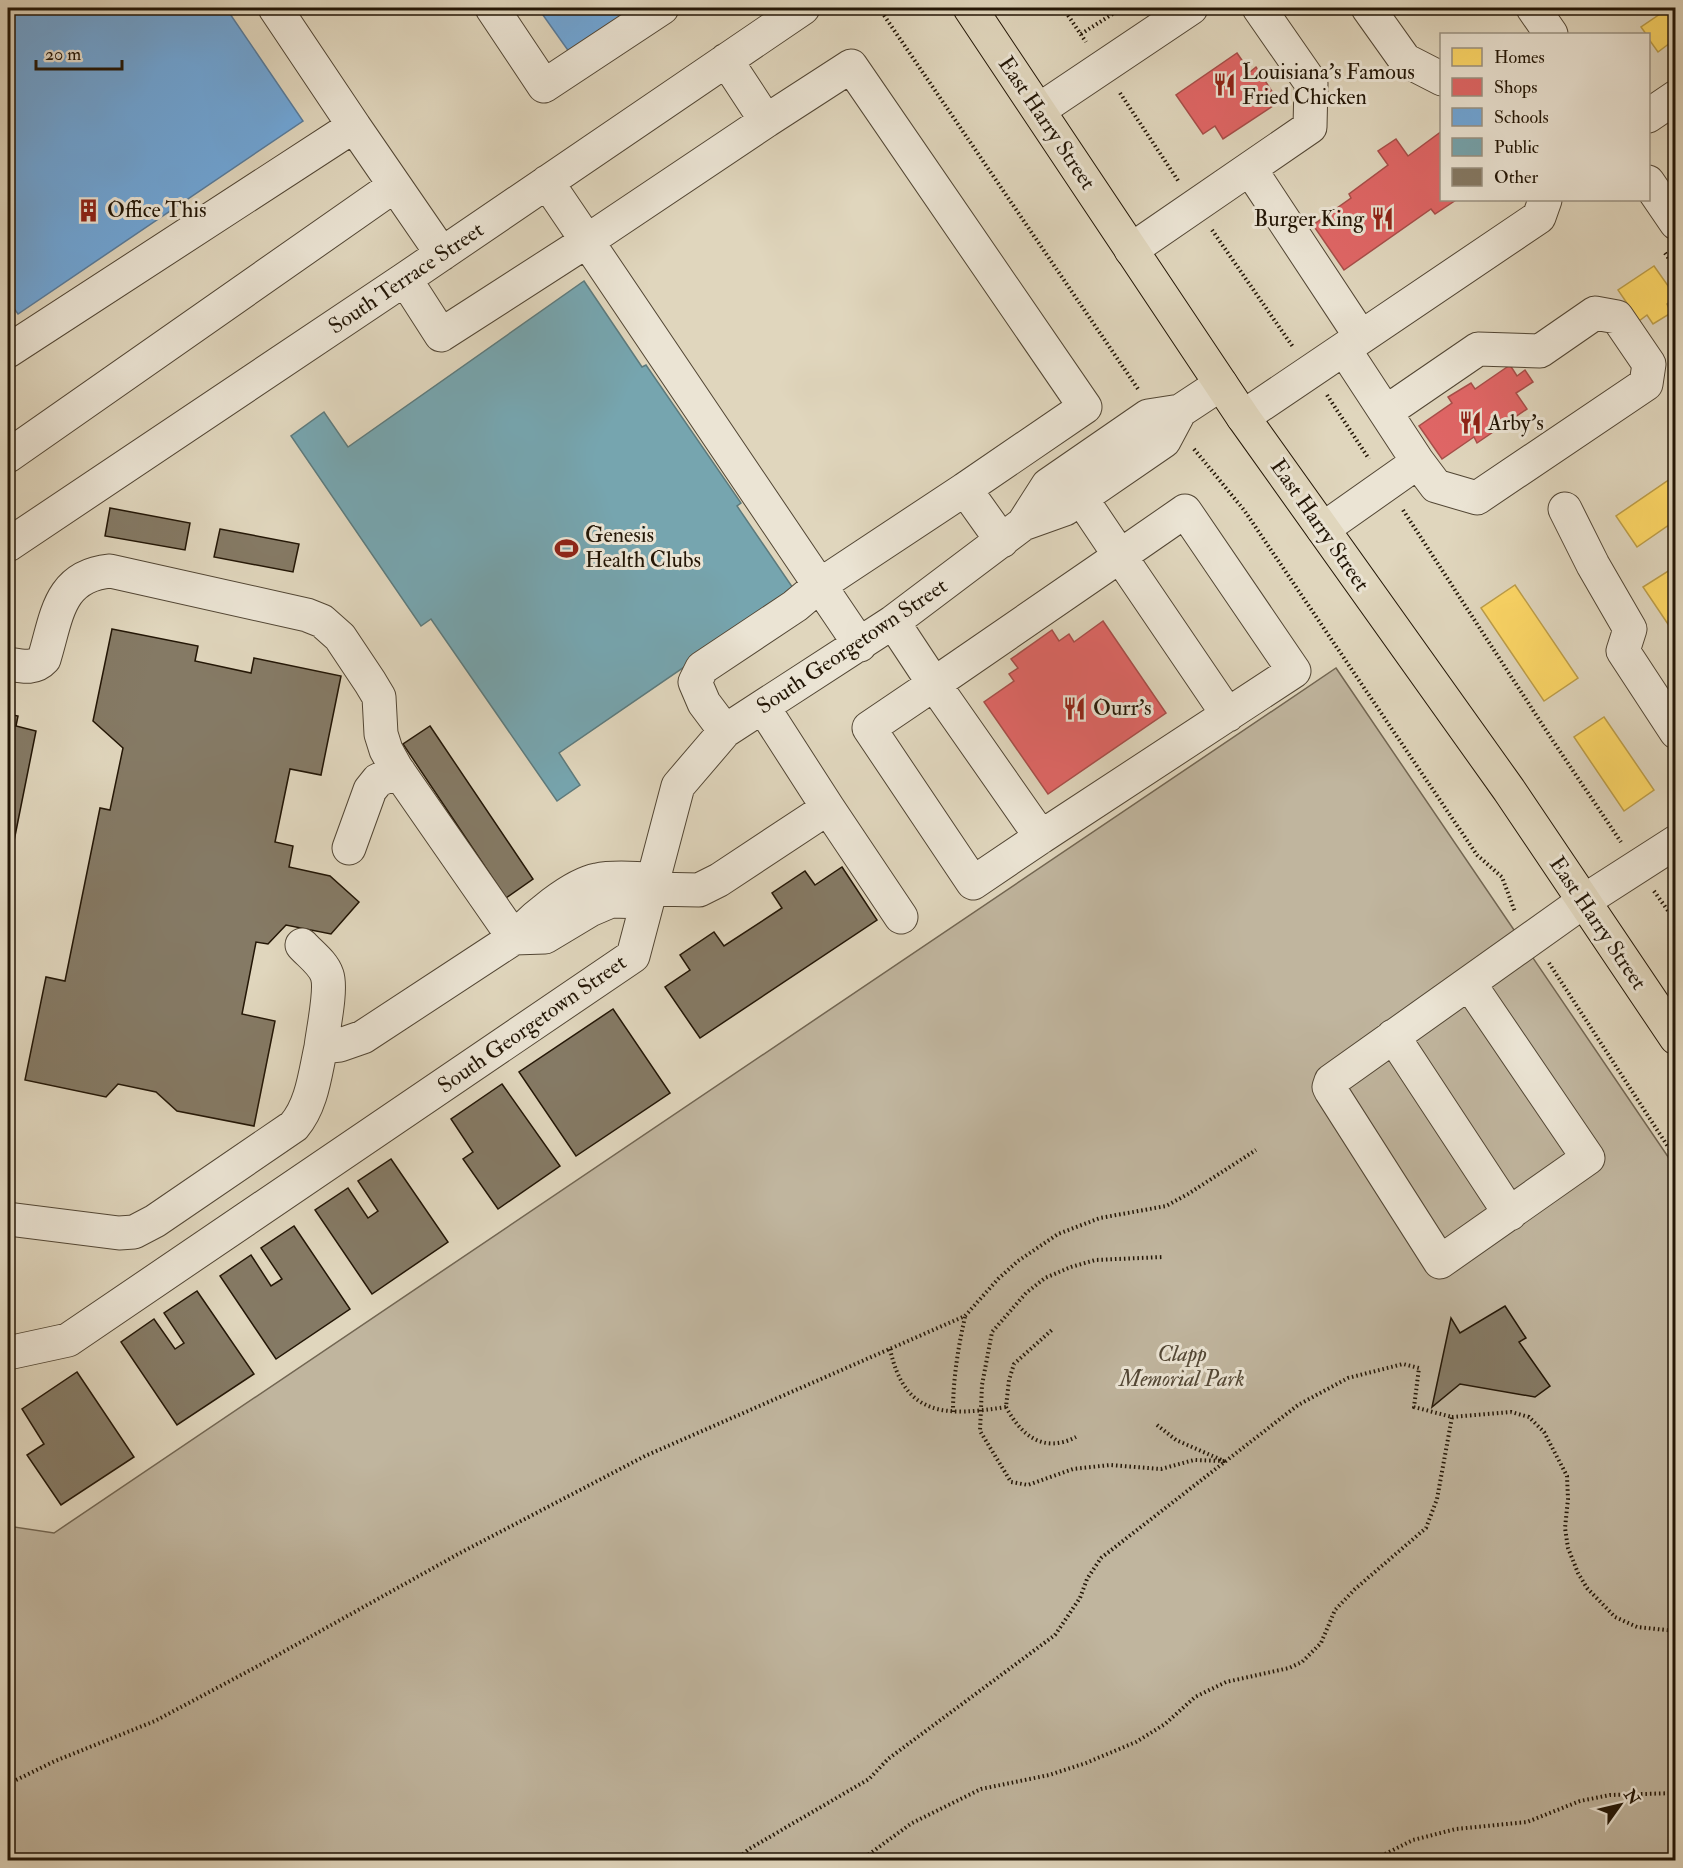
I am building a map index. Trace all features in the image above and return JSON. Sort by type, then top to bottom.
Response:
[{"type":"main road","name":"East Harry Street","points":[[970,8],[1243,417],[1509,790],[1676,1038]]},
{"type":"street","points":[[274,8],[442,254]]},
{"type":"street","points":[[492,8],[544,86],[662,8]]},
{"type":"street","name":"South Terrace Street","points":[[8,545],[803,8]]},
{"type":"street","points":[[1039,110],[1191,8]]},
{"type":"street","points":[[1131,250],[1310,127],[1311,83],[1259,8]]},
{"type":"street","points":[[1368,8],[1405,60],[1440,78]]},
{"type":"street","points":[[1533,8],[1550,33]]},
{"type":"street","points":[[726,60],[766,121]]},
{"type":"street","points":[[405,279],[441,335],[850,66],[1085,407],[819,585],[795,606],[702,668],[695,682],[704,704],[725,731]]},
{"type":"street","points":[[1650,115],[1676,97]]},
{"type":"street","points":[[8,351],[354,126]]},
{"type":"street","points":[[1250,169],[1352,343],[1386,412],[1436,486],[1476,498],[1646,384],[1649,364],[1617,317],[1595,313],[1540,351],[1478,349],[1386,412]]},
{"type":"street","points":[[547,182],[860,645]]},
{"type":"street","points":[[1650,185],[1676,223]]},
{"type":"street","points":[[8,456],[394,186]]},
{"type":"street","points":[[1243,417],[1539,217],[1545,201]]},
{"type":"street","name":"South Georgetown Street","points":[[1012,533],[1048,485],[1148,416],[1171,417],[1221,384]]},
{"type":"street","name":"South Georgetown Street","points":[[8,1353],[68,1340],[633,956],[678,786],[725,731],[860,645],[1012,533],[1065,509],[1164,441],[1171,417]]},
{"type":"street","points":[[1323,529],[1418,462]]},
{"type":"street","points":[[964,489],[1012,533]]},
{"type":"street","points":[[1081,498],[1228,715]]},
{"type":"street","points":[[1565,509],[1593,565],[1630,629],[1623,651],[1676,732]]},
{"type":"street","points":[[1185,511],[1294,672],[973,883],[869,728],[1120,556],[1185,511]]},
{"type":"street","points":[[8,664],[32,667],[39,664],[45,658],[63,599],[72,587],[84,577],[110,571],[307,615],[322,621],[340,637],[379,697],[381,734],[386,750],[399,772],[514,938]]},
{"type":"street","points":[[893,622],[1041,837]]},
{"type":"street","points":[[763,707],[901,917]]},
{"type":"street","points":[[349,848],[370,790],[378,780],[399,772]]},
{"type":"street","points":[[321,1047],[346,1043],[363,1037],[514,938],[532,919],[584,884],[607,878],[650,890],[699,890],[719,880],[828,808]]},
{"type":"street","points":[[1469,983],[1588,1158],[1440,1262],[1329,1087],[1334,1078],[1584,901],[1676,842]]},
{"type":"street","points":[[8,1220],[118,1233],[134,1232],[294,1126],[302,1117],[307,1105],[321,1047],[328,987],[327,975],[322,966],[302,945]]},
{"type":"street","points":[[1393,1036],[1510,1214]]},
{"type":"path","points":[[879,8],[1133,384],[1171,417],[1244,510],[1477,855],[1502,877],[1516,914],[1609,1053],[1676,1159]]},
{"type":"path","points":[[1081,34],[1122,8]]},
{"type":"path","points":[[8,1784],[55,1761],[155,1721],[460,1553],[645,1456],[965,1316],[998,1279],[1018,1261],[1058,1234],[1100,1218],[1166,1206],[1256,1150]]},
{"type":"path","points":[[1163,1257],[1095,1260],[1046,1278],[1026,1293],[992,1332],[984,1364],[980,1431],[1011,1482],[1028,1485],[1073,1469],[1110,1465],[1161,1470],[1194,1460],[1224,1461]]},
{"type":"path","points":[[954,1412],[953,1389],[957,1351],[965,1316]]},
{"type":"path","points":[[1053,1329],[1014,1364],[1009,1380],[1006,1407],[1014,1422],[1028,1437],[1045,1443],[1065,1443],[1076,1437]]},
{"type":"path","points":[[890,1349],[894,1370],[906,1388],[922,1405],[942,1412],[981,1411],[1006,1407]]},
{"type":"path","points":[[736,1860],[749,1849],[869,1779],[888,1759],[1055,1635],[1080,1598],[1101,1558],[1298,1405],[1348,1378],[1403,1364],[1419,1368],[1414,1407],[1452,1417],[1511,1412],[1529,1417],[1544,1432],[1566,1476],[1568,1498],[1565,1528],[1568,1548],[1587,1588],[1615,1617],[1637,1627],[1676,1631]]},
{"type":"path","points":[[861,1860],[912,1823],[981,1789],[1049,1775],[1086,1763],[1136,1742],[1165,1724],[1195,1697],[1226,1682],[1289,1668],[1302,1662],[1321,1643],[1335,1610],[1355,1589],[1426,1528],[1437,1499],[1452,1417]]},
{"type":"path","points":[[1157,1425],[1176,1440],[1224,1461]]},
{"type":"path","points":[[1373,1860],[1413,1840],[1456,1829],[1527,1822],[1580,1801],[1610,1794],[1676,1793]]},
{"type":"green space","name":"Clapp Memorial Park","points":[[1336,668],[1675,1167],[1675,1860],[8,1860],[8,1526],[54,1533]]},
{"type":"building: Homes","points":[[1669,8],[1673,8],[1676,11],[1676,51],[1670,43],[1658,52],[1650,41],[1650,33],[1645,33],[1641,27]]},
{"type":"building: Homes","points":[[1654,266],[1676,297],[1667,304],[1671,313],[1653,324],[1647,315],[1639,321],[1618,290]]},
{"type":"building: Homes","points":[[1676,475],[1676,520],[1637,547],[1616,516]]},
{"type":"building: Homes","points":[[1676,566],[1676,636],[1643,587]]},
{"type":"building: Homes","points":[[1515,585],[1578,678],[1544,701],[1481,608]]},
{"type":"building: Homes","points":[[1604,717],[1654,790],[1624,811],[1574,737]]},
{"type":"building: Shops","points":[[1237,53],[1250,72],[1256,67],[1279,102],[1223,139],[1215,126],[1203,134],[1176,95]]},
{"type":"building: Shops","points":[[1440,132],[1440,201],[1454,201],[1435,214],[1431,209],[1344,270],[1313,225],[1351,198],[1349,194],[1388,165],[1378,151],[1396,139],[1408,156]]},
{"type":"building: Shops","points":[[1510,365],[1517,376],[1525,370],[1533,382],[1516,393],[1527,409],[1477,443],[1474,437],[1442,459],[1419,426],[1452,403],[1448,397],[1471,383],[1475,389]]},
{"type":"building: Shops","points":[[1103,621],[1166,713],[1048,794],[984,702],[1014,681],[1009,674],[1018,668],[1011,659],[1052,630],[1059,641],[1069,634],[1074,642]]},
{"type":"building: Schools","name":"Office This","points":[[8,8],[226,8],[303,121],[18,314],[8,300]]},
{"type":"building: Schools","points":[[538,8],[643,8],[572,56]]},
{"type":"building: Public","name":"Genesis Health Clubs","points":[[584,281],[642,367],[646,365],[741,503],[737,506],[795,591],[559,753],[580,785],[557,801],[431,619],[421,626],[291,436],[324,412],[348,447]]},
{"type":"building: Other","points":[[110,508],[190,523],[185,550],[105,536]]},
{"type":"building: Other","points":[[220,529],[299,544],[293,572],[214,557]]},
{"type":"building: Other","points":[[112,629],[198,646],[195,661],[251,673],[254,658],[341,676],[321,775],[290,769],[275,842],[293,846],[289,867],[330,876],[359,902],[331,934],[286,925],[268,944],[256,942],[242,1014],[275,1021],[254,1126],[177,1111],[156,1092],[118,1084],[106,1097],[25,1080],[46,977],[65,981],[100,808],[110,810],[123,748],[93,721]]},
{"type":"building: Other","points":[[8,714],[18,716],[16,726],[36,731],[8,871]]},
{"type":"building: Other","points":[[430,726],[533,879],[506,898],[403,744]]},
{"type":"building: Other","points":[[842,867],[877,920],[700,1038],[665,987],[690,970],[680,955],[714,932],[724,946],[782,908],[772,893],[805,871],[815,885]]},
{"type":"building: Other","points":[[613,1009],[670,1093],[576,1156],[519,1072]]},
{"type":"building: Other","points":[[502,1084],[560,1166],[498,1209],[463,1159],[473,1152],[451,1119]]},
{"type":"building: Other","points":[[391,1159],[448,1242],[372,1294],[315,1210],[348,1188],[368,1218],[378,1211],[358,1181]]},
{"type":"building: Other","points":[[294,1226],[350,1309],[276,1359],[220,1276],[251,1255],[271,1286],[282,1279],[261,1248]]},
{"type":"building: Other","points":[[197,1291],[254,1374],[177,1425],[121,1342],[154,1319],[175,1349],[184,1343],[164,1313]]},
{"type":"building: Other","points":[[1505,1306],[1526,1338],[1519,1342],[1550,1386],[1535,1397],[1460,1384],[1432,1407],[1451,1318],[1460,1333]]},
{"type":"building: Other","points":[[77,1372],[134,1457],[61,1505],[27,1455],[44,1444],[22,1409]]},
{"type":"place","name":"Louisiana's Famous Fried Chicken","points":[[1224,85]]},
{"type":"place","name":"Office This","points":[[89,210]]},
{"type":"place","name":"Burger King","points":[[1382,219]]},
{"type":"place","name":"Arby's","points":[[1470,423]]},
{"type":"place","name":"Genesis Health Clubs","points":[[567,548]]},
{"type":"place","name":"Ourr's","points":[[1075,708]]}]
